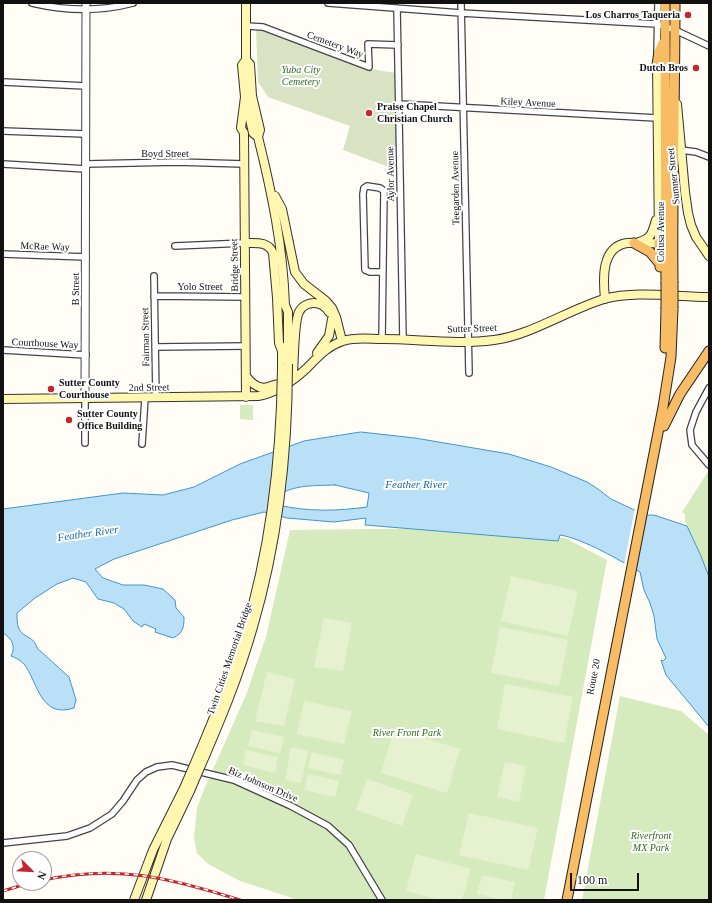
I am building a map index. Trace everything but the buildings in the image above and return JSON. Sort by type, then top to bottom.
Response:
[{"type":"highway","name":"Colusa Avenue","points":[[652,455],[669,371],[667,309],[665,40],[661,25],[665,3]]},
{"type":"highway","name":"Colusa Avenue","points":[[667,282],[675,89],[675,3]]},
{"type":"highway","points":[[656,65],[659,52],[665,40]]},
{"type":"highway","points":[[634,243],[650,252],[660,264]]},
{"type":"highway","points":[[659,243],[660,264],[667,282]]},
{"type":"highway","name":"Colusa Avenue","points":[[652,455],[662,380],[667,309]]},
{"type":"highway","points":[[652,455],[675,403],[709,351]]},
{"type":"highway","name":"Route 20","points":[[562,900],[652,455]]},
{"type":"highway","name":"Route 20","points":[[567,900],[652,455]]},
{"type":"main road","points":[[246,3],[246,60],[242,64],[245,96],[253,133],[258,136]]},
{"type":"main road","points":[[246,60],[250,64],[252,96],[260,130],[258,136],[271,190],[280,243],[285,305],[288,312],[288,364]]},
{"type":"main road","name":"Colusa Avenue","points":[[656,65],[659,243]]},
{"type":"main road","name":"Sumner Street","points":[[675,89],[685,192],[691,225],[696,237],[709,256]]},
{"type":"main road","name":"Bridge Street","points":[[245,96],[241,128],[244,133],[246,397]]},
{"type":"main road","points":[[271,190],[282,209],[294,270],[303,283],[326,301],[333,309],[340,342]]},
{"type":"main road","points":[[634,243],[650,236],[658,211]]},
{"type":"main road","points":[[244,242],[264,244],[270,248],[273,253],[278,298],[279,343],[288,364]]},
{"type":"main road","points":[[605,299],[603,285],[604,270],[608,258],[615,248],[634,243],[659,243]]},
{"type":"main road","name":"Sutter Street","points":[[246,397],[266,394],[287,383],[300,374],[323,352],[340,342],[355,339],[403,339],[468,342],[494,340],[515,335],[577,308],[605,299],[637,295],[709,296]]},
{"type":"main road","points":[[288,364],[297,319],[301,308],[309,304],[319,304],[328,311],[332,318],[340,342]]},
{"type":"main road","points":[[282,351],[282,312],[285,305]]},
{"type":"main road","points":[[312,362],[329,336],[332,318]]},
{"type":"main road","name":"Twin Cities Memorial Bridge","points":[[134,900],[164,826],[187,789],[233,688],[250,639],[262,596],[276,521],[287,428],[288,364]]},
{"type":"main road","name":"Twin Cities Memorial Bridge","points":[[146,900],[169,835],[227,686],[244,637],[258,585],[270,520],[288,364]]},
{"type":"main road","points":[[246,376],[252,384],[262,388],[287,383]]},
{"type":"main road","name":"2nd Street","points":[[3,399],[246,397]]},
{"type":"main road","name":"Twin Cities Memorial Bridge","points":[[139,900],[167,827],[166,825]]},
{"type":"street","points":[[32,3],[60,9],[133,3]]},
{"type":"street","points":[[328,3],[461,13],[661,25],[709,46]]},
{"type":"street","name":"Teegarden Avenue","points":[[461,3],[469,373]]},
{"type":"street","name":"Colusa Avenue","points":[[656,65],[661,25],[658,3]]},
{"type":"street","name":"B Street","points":[[85,444],[86,7]]},
{"type":"street","name":"Aylor Avenue","points":[[397,8],[403,339]]},
{"type":"street","name":"Cemetery Way","points":[[246,26],[263,27],[369,67],[368,44],[398,45]]},
{"type":"street","points":[[3,82],[86,86]]},
{"type":"street","name":"Kiley Avenue","points":[[399,104],[463,109],[657,118]]},
{"type":"street","points":[[3,131],[86,134]]},
{"type":"street","points":[[681,150],[696,152],[709,157]]},
{"type":"street","name":"Boyd Street","points":[[3,164],[86,167],[177,162],[244,164]]},
{"type":"street","points":[[382,339],[383,272],[384,191],[380,188],[367,186],[364,188],[363,194],[365,270],[370,272],[383,272]]},
{"type":"street","points":[[175,246],[244,242]]},
{"type":"street","name":"McRae Way","points":[[3,254],[86,257]]},
{"type":"street","name":"Fairman Street","points":[[154,276],[156,398]]},
{"type":"street","name":"Yolo Street","points":[[154,296],[245,297]]},
{"type":"street","points":[[155,347],[246,346]]},
{"type":"street","name":"Courthouse Way","points":[[3,350],[86,355]]},
{"type":"street","points":[[709,388],[696,412],[690,430],[692,445],[709,465]]},
{"type":"street","points":[[142,444],[145,398]]},
{"type":"street","name":"Biz Johnson Drive","points":[[3,843],[58,837],[75,834],[86,830],[105,820],[112,814],[146,772],[157,767],[172,765],[234,780],[291,806],[328,826],[349,845],[382,900]]},
{"type":"green space","name":"Yuba City Cemetery","points":[[263,29],[371,69],[396,73],[397,170],[343,150],[350,126],[268,97],[258,82],[256,30]]},
{"type":"green space","points":[[240,405],[253,405],[253,420],[240,419]]},
{"type":"green space","points":[[709,470],[709,577],[685,522],[685,514],[682,512]]},
{"type":"green space","name":"River Front Park","points":[[458,528],[565,538],[607,560],[544,900],[298,900],[240,881],[208,864],[197,853],[194,838],[197,808],[246,695],[266,637],[290,530]]},
{"type":"green space","points":[[511,576],[578,591],[568,636],[501,621]]},
{"type":"green space","points":[[324,618],[352,623],[343,671],[314,667]]},
{"type":"green space","points":[[500,627],[568,640],[559,686],[491,673]]},
{"type":"green space","points":[[267,672],[295,679],[284,726],[255,721]]},
{"type":"green space","points":[[505,684],[573,697],[564,743],[497,729]]},
{"type":"green space","name":"Riverfront MX Park","points":[[620,696],[681,711],[709,735],[709,900],[582,900]]},
{"type":"green space","points":[[304,701],[352,711],[344,744],[297,734]]},
{"type":"green space","points":[[394,729],[460,749],[447,793],[381,773]]},
{"type":"green space","points":[[252,730],[284,737],[280,753],[248,746]]},
{"type":"green space","points":[[291,747],[308,751],[301,783],[285,780]]},
{"type":"green space","points":[[246,750],[278,757],[275,773],[243,765]]},
{"type":"green space","points":[[312,752],[344,760],[340,775],[308,768]]},
{"type":"green space","points":[[505,762],[526,766],[519,802],[497,797]]},
{"type":"green space","points":[[308,774],[339,781],[335,797],[304,790]]},
{"type":"green space","points":[[367,779],[413,795],[402,826],[356,810]]},
{"type":"green space","points":[[469,813],[538,828],[528,870],[459,855]]},
{"type":"green space","points":[[416,854],[471,869],[462,900],[439,900],[406,891]]},
{"type":"green space","points":[[482,875],[515,882],[511,900],[504,900],[477,894]]},
{"type":"water","name":"Feather River","points":[[361,432],[415,438],[509,454],[551,467],[587,482],[611,499],[645,515],[654,515],[687,526],[709,577],[709,727],[666,675],[661,660],[663,661],[666,658],[657,639],[654,616],[644,590],[640,572],[601,550],[580,541],[560,535],[558,541],[365,525],[366,518],[334,522],[287,518],[264,512],[232,520],[114,559],[95,569],[103,578],[123,585],[144,585],[163,589],[175,600],[176,608],[184,617],[182,630],[173,638],[155,632],[156,629],[144,624],[142,627],[133,621],[124,609],[114,603],[98,599],[86,582],[73,578],[57,584],[35,598],[17,613],[18,626],[21,632],[32,639],[37,648],[69,677],[76,700],[74,708],[63,710],[54,708],[47,704],[24,664],[11,656],[13,646],[11,640],[3,633],[3,509],[123,493],[163,495],[194,487],[240,464],[304,441]],"holes":[[[320,485],[335,485],[369,493],[367,507],[334,510],[311,510],[279,505],[277,496],[291,489]]]},
{"type":"pier","points":[[635,508],[646,513],[634,571],[624,565]]},
{"type":"railway","points":[[52,879],[71,875],[120,873],[190,885],[240,900]]},
{"type":"railway","points":[[3,891],[12,888]]},
{"type":"place","name":"Los Charros Taqueria","points":[[688,15]]},
{"type":"place","name":"Dutch Bros","points":[[696,68]]},
{"type":"place","name":"Praise Chapel Christian Church","points":[[369,113]]},
{"type":"place","name":"Sutter County Courthouse","points":[[51,389]]},
{"type":"place","name":"Sutter County Office Building","points":[[69,420]]}]
